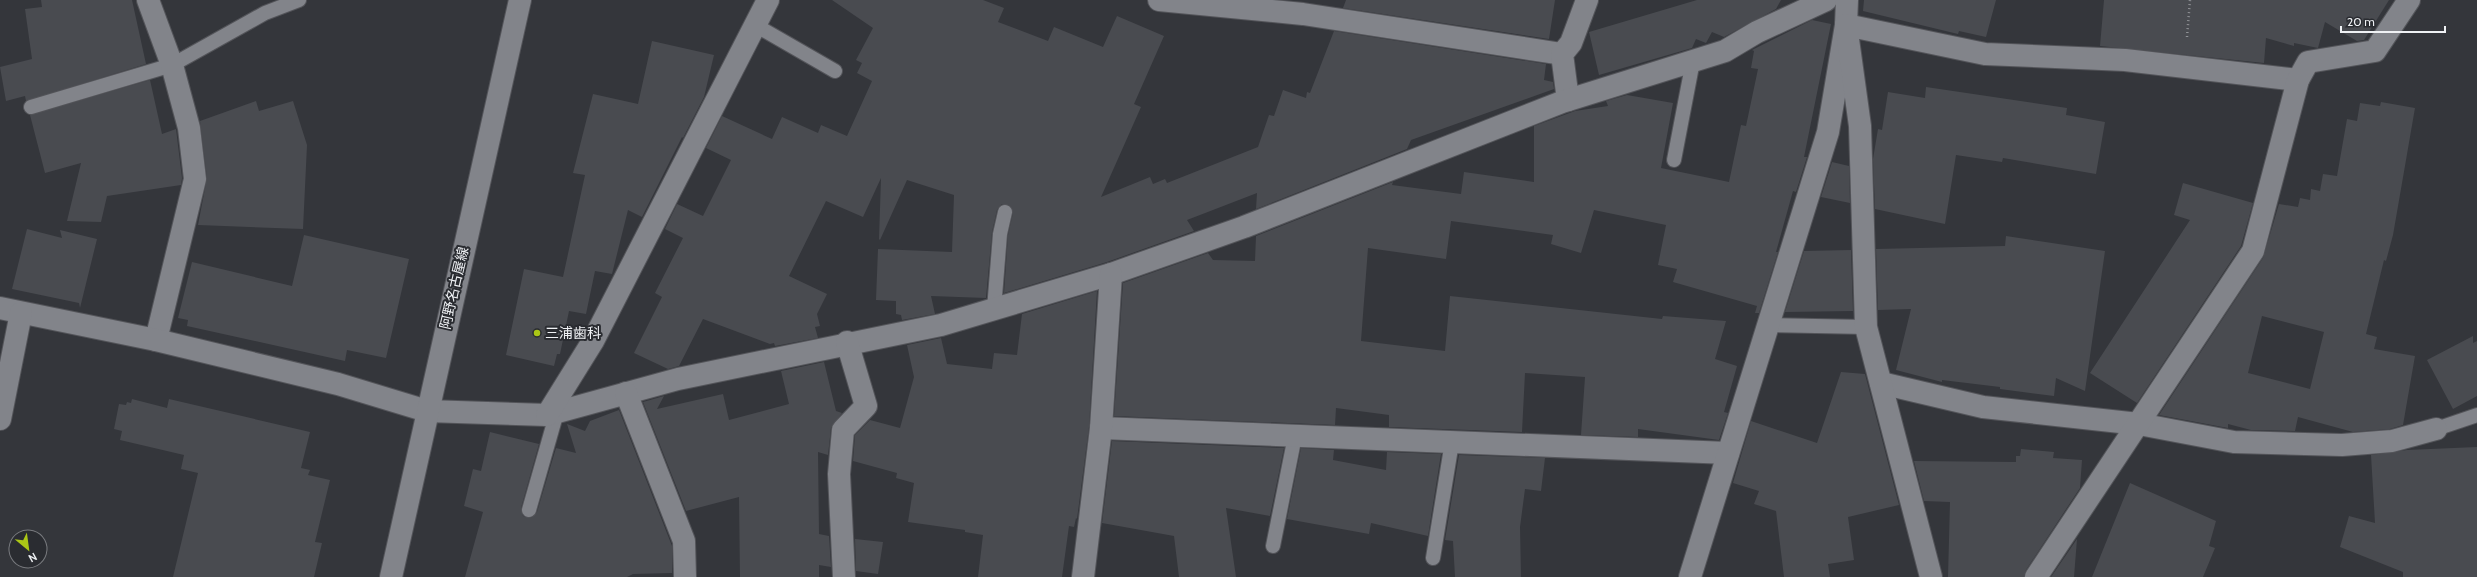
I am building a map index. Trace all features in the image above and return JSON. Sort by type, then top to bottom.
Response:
[{"type":"street","points":[[148,0],[172,65],[189,128],[195,179],[156,340]]},
{"type":"street","name":"阿野名古屋線","points":[[391,577],[520,0]]},
{"type":"street","points":[[552,414],[593,341],[768,0]]},
{"type":"street","points":[[1159,0],[1304,7],[1562,54]]},
{"type":"street","points":[[1568,100],[1562,54],[1571,43],[1587,0]]},
{"type":"street","points":[[0,308],[21,314],[156,340],[338,384],[427,411],[552,414],[678,379],[847,342],[941,325],[1111,274],[1244,227],[1568,100],[1725,51],[1757,32],[1826,0]]},
{"type":"street","points":[[1690,577],[1828,132],[1846,25],[1847,0]]},
{"type":"street","points":[[2036,577],[2253,251],[2298,80],[2308,62],[2376,51],[2409,0]]},
{"type":"street","points":[[1846,25],[1985,54],[2126,60],[2298,80]]},
{"type":"street","points":[[1846,25],[1860,126],[1866,327],[1931,577]]},
{"type":"street","points":[[1083,577],[1100,428],[1111,274]]},
{"type":"street","points":[[0,419],[21,314]]},
{"type":"street","points":[[844,577],[839,474],[843,430],[866,406],[847,342]]},
{"type":"street","points":[[1881,383],[1983,407],[2139,424],[2234,442],[2342,445],[2392,441],[2436,429]]},
{"type":"street","points":[[626,393],[684,541],[685,577]]},
{"type":"street","points":[[1100,428],[1728,453]]},
{"type":"lane","points":[[31,107],[172,65],[265,13],[299,0]]},
{"type":"lane","points":[[755,25],[835,71]]},
{"type":"lane","points":[[1674,160],[1693,61]]},
{"type":"lane","points":[[994,309],[1000,234],[1005,212]]},
{"type":"lane","points":[[1768,325],[1866,327]]},
{"type":"lane","points":[[529,510],[552,414]]},
{"type":"lane","points":[[2436,429],[2477,415]]},
{"type":"lane","points":[[1274,546],[1295,436]]},
{"type":"lane","points":[[1433,558],[1452,442]]},
{"type":"path","points":[[2184,67],[2190,0]]},
{"type":"building","points":[[41,0],[132,0],[146,64],[26,101],[25,96],[6,101],[0,67],[32,59],[25,9],[42,7]]},
{"type":"building","points":[[832,0],[983,0],[1004,8],[998,22],[1048,41],[1054,27],[1103,47],[1117,16],[1164,36],[1134,104],[1141,107],[1101,197],[1150,177],[1153,184],[1165,179],[1167,183],[1258,147],[1269,115],[1274,116],[1283,90],[1306,98],[1307,92],[1310,93],[1334,31],[1546,64],[1544,80],[1553,82],[1554,89],[1411,140],[1407,149],[1256,209],[1257,193],[1187,220],[1194,231],[1107,262],[1004,293],[1008,235],[1013,213],[1010,206],[1002,204],[997,210],[992,232],[986,298],[931,296],[935,314],[902,320],[901,315],[896,314],[896,301],[876,300],[878,249],[952,252],[954,195],[907,180],[880,240],[881,178],[863,217],[826,201],[789,276],[827,294],[817,314],[820,326],[815,327],[818,338],[775,346],[774,343],[770,344],[703,319],[679,366],[668,369],[634,353],[662,297],[655,293],[683,238],[665,229],[677,204],[703,216],[731,160],[706,148],[722,116],[772,139],[782,117],[818,133],[821,125],[847,136],[872,81],[857,73],[862,63],[856,60],[873,28]]},
{"type":"building","points":[[1346,0],[1555,0],[1549,39],[1343,8]]},
{"type":"building","points":[[1697,0],[1781,0],[1776,9],[1724,37],[1712,32],[1706,43],[1696,39],[1692,48],[1599,75],[1589,32]]},
{"type":"building","points":[[1864,0],[1996,0],[1986,37],[1959,31],[1958,34],[1863,11]]},
{"type":"building","points":[[2104,0],[2389,0],[2364,40],[2357,41],[2325,22],[2318,48],[2294,43],[2294,46],[2266,38],[2264,63],[2100,46]]},
{"type":"building","points":[[1812,20],[1831,24],[1804,157],[1807,157],[1796,192],[1793,191],[1776,252],[1778,252],[1759,313],[1755,313],[1757,306],[1673,282],[1677,269],[1658,265],[1666,225],[1594,210],[1581,253],[1551,244],[1553,235],[1451,221],[1446,259],[1368,248],[1361,341],[1445,351],[1450,296],[1662,319],[1663,316],[1726,321],[1715,359],[1737,366],[1724,412],[1728,413],[1719,440],[1638,429],[1638,437],[1581,435],[1585,377],[1525,373],[1522,432],[1389,427],[1389,415],[1336,408],[1335,425],[1114,416],[1123,283],[1208,253],[1213,260],[1255,261],[1256,236],[1393,182],[1392,185],[1461,194],[1464,172],[1534,182],[1534,126],[1575,111],[1608,106],[1606,101],[1627,95],[1673,103],[1661,168],[1729,182],[1741,125],[1746,126],[1758,69],[1751,68],[1754,51],[1752,50]]},
{"type":"building","points":[[652,41],[714,55],[704,97],[642,217],[628,210],[612,274],[595,271],[586,314],[569,311],[560,354],[557,354],[554,366],[506,355],[524,269],[563,277],[585,175],[573,173],[593,94],[638,104]]},
{"type":"building","points":[[150,80],[162,134],[176,129],[182,178],[181,185],[107,196],[101,222],[67,221],[81,163],[45,173],[30,115]]},
{"type":"building","points":[[1926,87],[2067,108],[2066,115],[2105,122],[2096,174],[2003,158],[2002,162],[1956,155],[1945,224],[1875,209],[1873,159],[1878,129],[1882,130],[1888,92],[1925,98]]},
{"type":"building","points":[[256,101],[259,111],[293,101],[307,145],[303,229],[198,225],[207,178],[200,121]]},
{"type":"building","points":[[2381,102],[2415,108],[2393,235],[2386,261],[2384,260],[2366,334],[2377,337],[2374,349],[2415,356],[2403,425],[2390,429],[2353,432],[2298,417],[2295,431],[2251,430],[2228,424],[2228,428],[2159,415],[2263,258],[2279,204],[2298,207],[2300,198],[2310,200],[2311,189],[2320,191],[2323,174],[2337,176],[2347,119],[2357,121],[2360,103],[2380,106]],"holes":[[[2262,316],[2324,332],[2310,389],[2248,373]]]},
{"type":"building","points":[[1832,162],[1849,166],[1850,203],[1821,197]]},
{"type":"building","points":[[2183,183],[2253,203],[2241,246],[2137,403],[2090,373],[2190,220],[2174,215]]},
{"type":"building","points":[[27,229],[62,238],[60,230],[97,239],[80,308],[79,303],[12,289]]},
{"type":"building","points":[[304,235],[409,259],[386,358],[347,350],[345,361],[187,326],[188,320],[178,318],[192,262],[292,286]]},
{"type":"building","points":[[2006,236],[2105,251],[2085,391],[2056,378],[2054,396],[2000,389],[2000,387],[1942,380],[1942,382],[1896,370],[1911,309],[1878,310],[1876,249],[2005,246]]},
{"type":"building","points":[[1851,250],[1853,311],[1785,312],[1804,251]]},
{"type":"building","points":[[1097,291],[1089,427],[1077,519],[1076,518],[1074,527],[1069,526],[1062,577],[978,577],[983,535],[965,532],[965,530],[908,522],[914,483],[896,478],[897,473],[853,461],[855,435],[870,420],[900,428],[914,377],[907,345],[941,338],[947,364],[992,369],[994,353],[1017,355],[1022,314]]},
{"type":"building","points":[[2473,336],[2473,343],[2477,341],[2477,396],[2453,409],[2427,360]]},
{"type":"building","points":[[824,362],[836,411],[842,413],[831,428],[828,455],[818,452],[819,534],[829,536],[831,567],[819,565],[819,577],[740,577],[739,497],[686,511],[643,402],[664,396],[657,409],[723,394],[729,420],[789,404],[781,371]]},
{"type":"building","points":[[1841,372],[1865,374],[1899,505],[1848,517],[1854,560],[1828,564],[1830,577],[1784,577],[1776,511],[1754,504],[1759,491],[1733,483],[1751,421],[1817,443]]},
{"type":"building","points":[[132,399],[167,408],[169,399],[310,432],[301,468],[310,470],[308,475],[330,480],[315,542],[322,543],[314,577],[173,577],[198,473],[181,469],[184,455],[120,440],[122,431],[114,429],[119,404],[126,405],[127,402],[131,403]]},
{"type":"building","points":[[619,410],[672,546],[672,573],[633,574],[627,577],[465,577],[483,512],[464,506],[473,469],[481,471],[490,432],[539,444],[521,508],[523,516],[531,518],[537,512],[556,448],[576,453],[567,424],[585,431],[590,421]]},
{"type":"building","points":[[1112,441],[1284,448],[1270,516],[1226,508],[1236,577],[1179,577],[1174,536],[1102,523]]},
{"type":"building","points":[[2477,447],[2477,577],[2403,577],[2403,572],[2340,547],[2349,516],[2375,523],[2371,455],[2407,450]]},
{"type":"building","points":[[1301,448],[1334,450],[1333,460],[1386,470],[1387,452],[1441,454],[1428,536],[1371,523],[1369,534],[1287,519]]},
{"type":"building","points":[[2021,449],[2054,452],[2053,458],[2082,460],[2080,488],[2026,570],[2024,577],[1948,577],[1950,502],[1924,501],[1914,461],[2016,462],[2016,456],[2020,456]]},
{"type":"building","points":[[1459,455],[1545,458],[1541,491],[1525,489],[1520,527],[1521,577],[1455,577],[1453,541],[1445,540]]},
{"type":"building","points":[[2130,483],[2216,521],[2209,546],[2215,548],[2203,577],[2092,577]]},
{"type":"building","points":[[855,539],[883,542],[878,574],[856,571]]},
{"type":"building","points":[[2077,539],[2074,577],[2051,577]]},
{"type":"place","name":"三浦歯科","points":[[537,333]]}]
